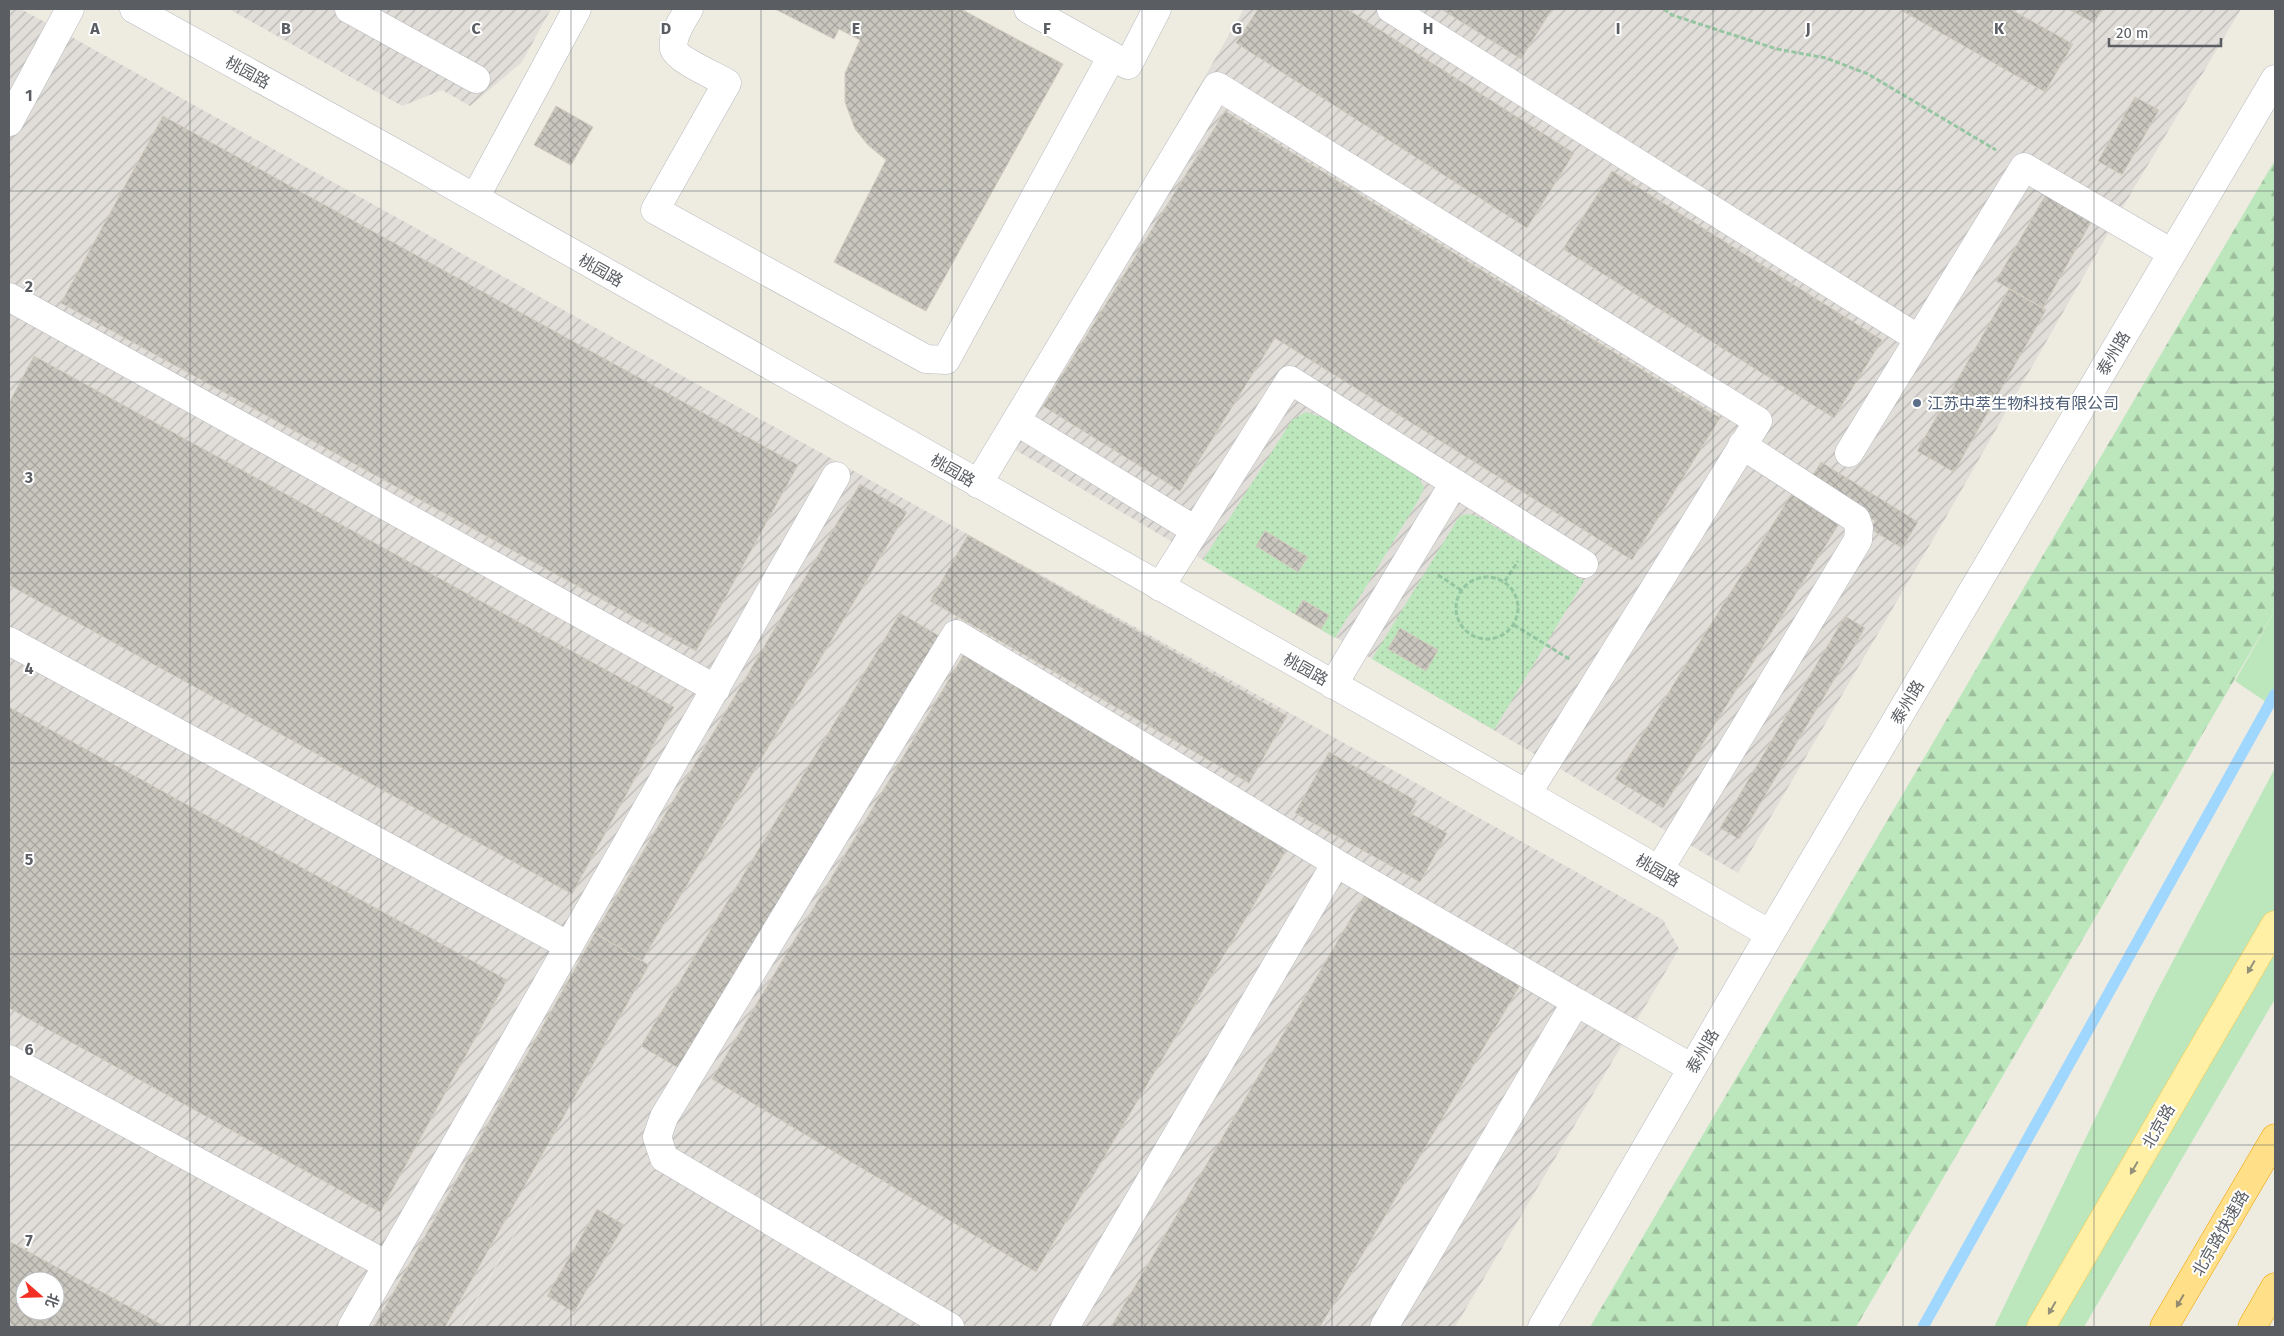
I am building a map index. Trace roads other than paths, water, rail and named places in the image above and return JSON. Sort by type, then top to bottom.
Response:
[{"type":"highway","name":"北京路快速路","points":[[2164,1327],[2275,1138]]},
{"type":"highway","points":[[2252,1327],[2275,1287]]},
{"type":"main road","name":"北京路","points":[[2041,1327],[2275,925]]},
{"type":"street","points":[[9,122],[70,9]]},
{"type":"street","name":"桃园路","points":[[134,9],[475,198],[1770,934]]},
{"type":"street","points":[[349,9],[476,79]]},
{"type":"street","points":[[475,198],[577,9]]},
{"type":"street","points":[[689,9],[674,40],[674,50],[681,58],[727,83],[655,210],[926,359],[946,360],[1112,56]]},
{"type":"street","points":[[1028,9],[1128,65],[1157,9]]},
{"type":"street","points":[[1391,9],[1919,340]]},
{"type":"street","name":"泰州路","points":[[1542,1327],[1770,934],[2275,79]]},
{"type":"street","points":[[978,484],[1216,86],[1758,421],[1526,794]]},
{"type":"street","points":[[1849,453],[2024,167],[2172,253]]},
{"type":"street","points":[[9,297],[716,689]]},
{"type":"street","points":[[1160,587],[1290,380],[1584,564]]},
{"type":"street","points":[[1016,421],[1195,530]]},
{"type":"street","points":[[1659,870],[1858,540],[1856,519],[1742,445]]},
{"type":"street","points":[[352,1327],[836,476]]},
{"type":"street","points":[[1333,685],[1454,483]]},
{"type":"street","points":[[950,1327],[664,1158],[657,1137],[664,1117],[956,634],[1336,863],[1692,1068]]},
{"type":"street","points":[[9,641],[569,946]]},
{"type":"street","points":[[1065,1327],[1336,863]]},
{"type":"street","points":[[1384,1327],[1576,1002]]},
{"type":"street","points":[[9,1059],[388,1265]]},
{"type":"waterway","points":[[1923,1327],[2275,694]]},
{"type":"place","name":"江苏中萃生物科技有限公司","points":[[1917,403]]}]
